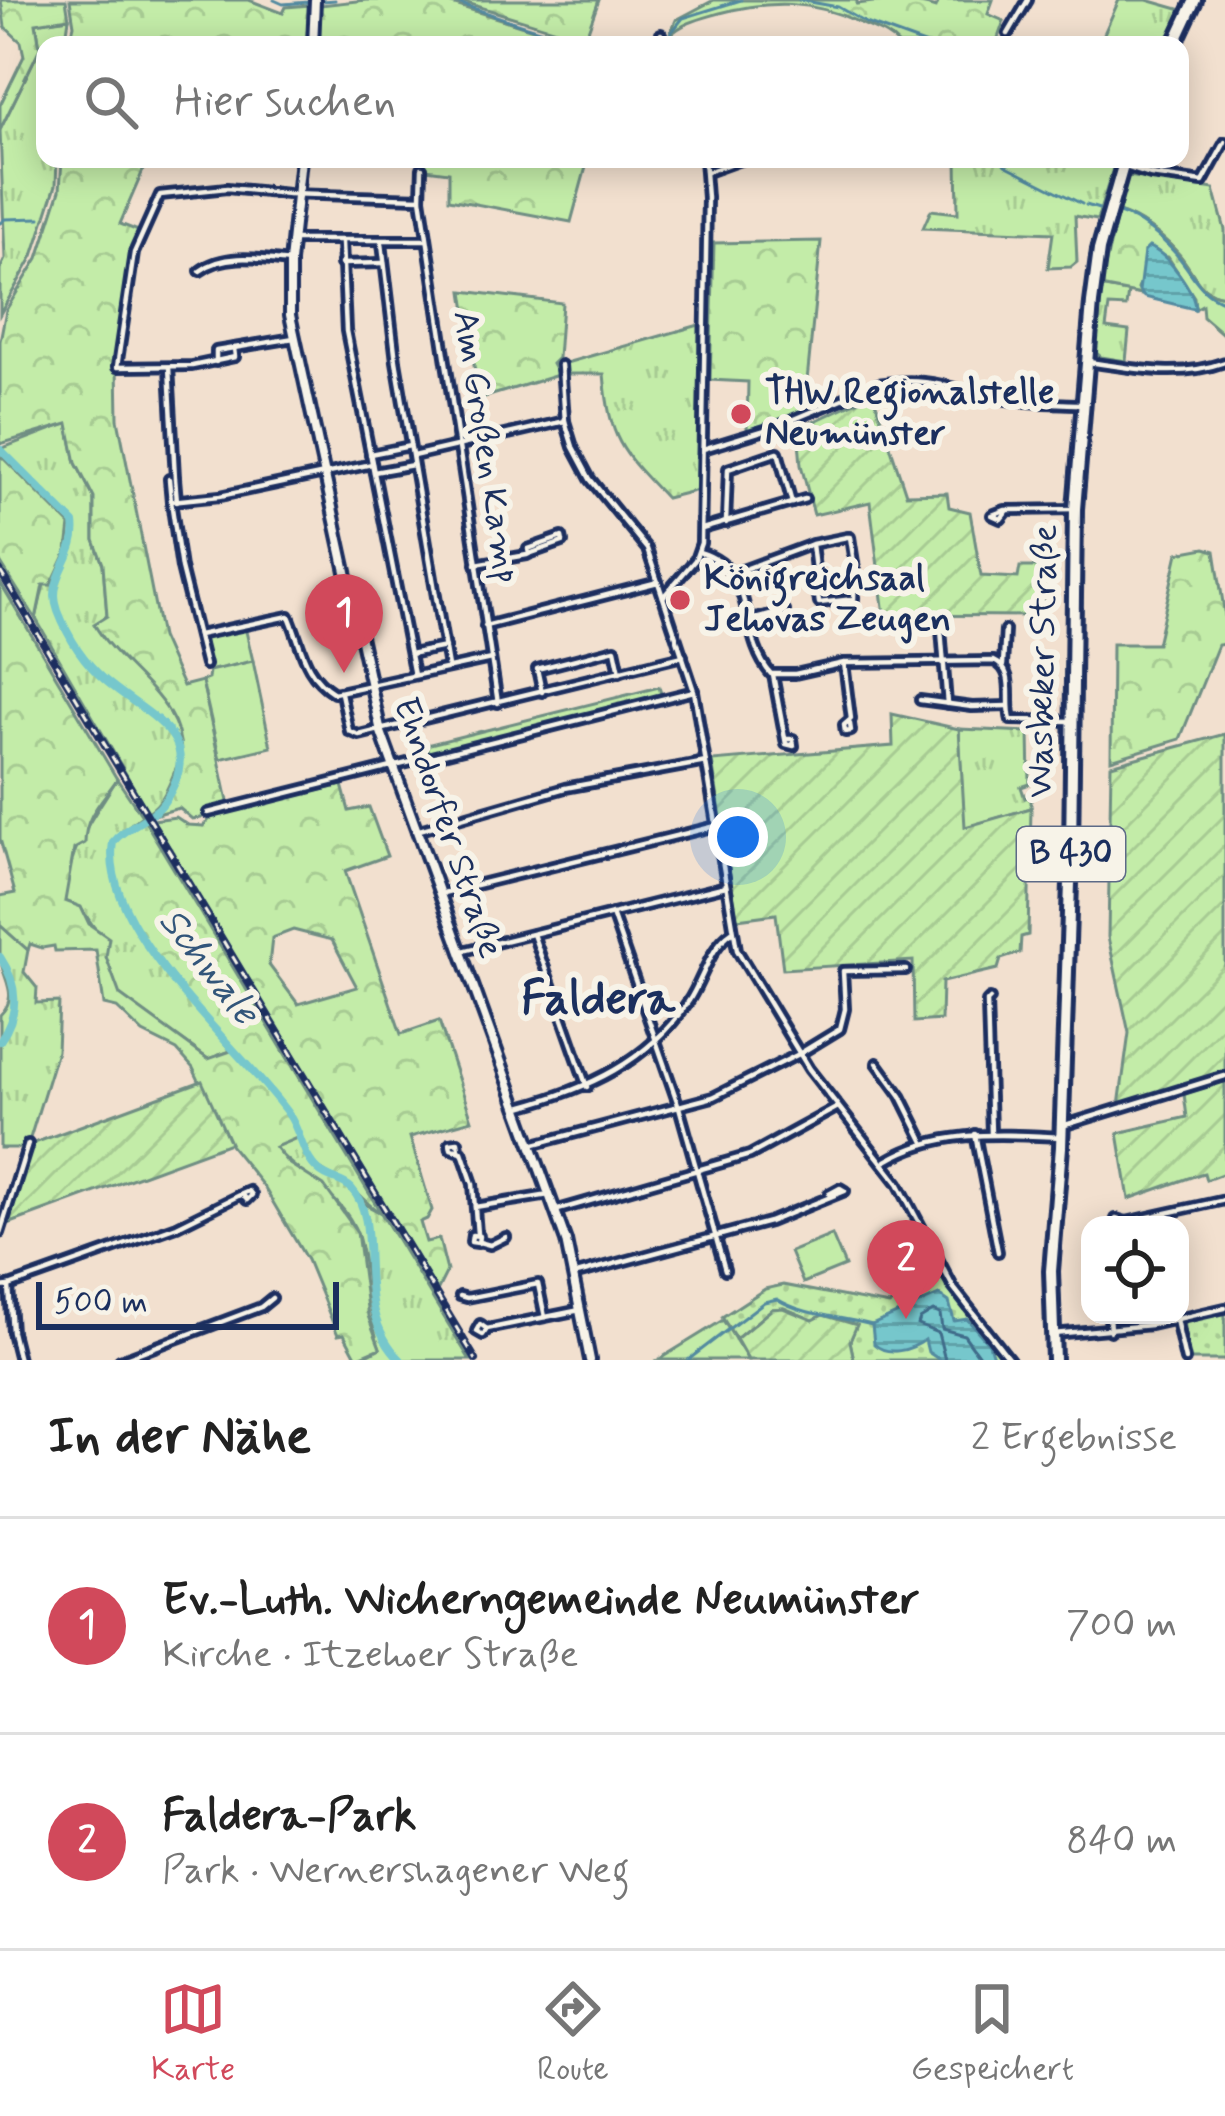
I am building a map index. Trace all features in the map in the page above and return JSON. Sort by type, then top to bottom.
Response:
[{"type":"main road","points":[[1178,36],[1195,0]]},
{"type":"main road","name":"Wasbeker Straße","points":[[1057,1360],[1054,1256],[1062,1131],[1075,509],[1099,250],[1122,168]]},
{"type":"street","points":[[1008,34],[1028,0]]},
{"type":"street","points":[[313,36],[315,4]]},
{"type":"street","points":[[1136,168],[1151,175],[1203,182],[1222,156],[1225,142]]},
{"type":"street","name":"Ehndorfer Straße","points":[[300,168],[290,262],[294,338],[381,732],[555,1210],[590,1360]]},
{"type":"street","name":"Am Großen Kamp","points":[[422,168],[421,198],[497,703]]},
{"type":"street","points":[[663,597],[699,552],[702,529],[706,168]]},
{"type":"street","points":[[707,172],[718,168]]},
{"type":"street","points":[[294,338],[216,351],[216,362],[117,367],[134,253],[160,195],[202,188],[421,198]]},
{"type":"street","points":[[293,240],[427,240]]},
{"type":"street","points":[[342,242],[346,332],[414,675]]},
{"type":"street","points":[[382,243],[448,667]]},
{"type":"street","points":[[200,271],[228,260],[290,262]]},
{"type":"street","points":[[341,265],[383,262]]},
{"type":"street","points":[[1087,362],[1166,373],[1225,362]]},
{"type":"street","points":[[561,365],[565,421],[578,459],[641,539],[694,691],[737,950],[799,1054],[904,1193],[943,1271],[1010,1360]]},
{"type":"street","points":[[169,367],[175,478],[169,478],[181,568],[206,665]]},
{"type":"street","points":[[703,449],[893,382],[935,382],[1004,399],[1083,405]]},
{"type":"street","points":[[174,501],[413,460],[565,421]]},
{"type":"street","points":[[370,454],[410,446]]},
{"type":"street","points":[[726,523],[728,469],[782,451],[792,502]]},
{"type":"street","points":[[702,529],[805,499]]},
{"type":"street","points":[[1008,510],[1075,509]]},
{"type":"street","points":[[476,563],[529,554],[563,542],[562,538],[527,549],[529,554]]},
{"type":"street","points":[[734,573],[812,544],[852,538],[854,599],[820,604],[812,544]]},
{"type":"street","points":[[699,552],[719,558],[734,573],[760,658],[773,675],[788,740]]},
{"type":"street","points":[[485,626],[658,582]]},
{"type":"street","points":[[748,621],[785,611]]},
{"type":"street","points":[[198,635],[287,615],[312,675],[341,693],[490,659]]},
{"type":"street","points":[[941,629],[947,704]]},
{"type":"street","points":[[1005,631],[1003,665],[1009,677],[1008,706],[1013,721],[1073,722]]},
{"type":"street","points":[[410,654],[445,647]]},
{"type":"street","points":[[542,692],[537,668],[615,649],[620,672]]},
{"type":"street","points":[[341,693],[353,735],[381,732],[683,656]]},
{"type":"street","points":[[773,675],[844,663],[981,661],[1003,665]]},
{"type":"street","points":[[844,663],[850,724]]},
{"type":"street","points":[[208,813],[694,691]]},
{"type":"street","points":[[920,700],[1008,706]]},
{"type":"street","points":[[416,832],[565,788],[706,762]]},
{"type":"street","points":[[439,894],[716,826]]},
{"type":"street","points":[[460,952],[725,886]]},
{"type":"street","points":[[613,914],[679,1107],[725,1270]]},
{"type":"street","points":[[517,1108],[586,1087],[657,1040],[688,1002],[719,943],[733,932]]},
{"type":"street","points":[[533,934],[586,1087]]},
{"type":"street","points":[[531,1145],[679,1107],[745,1083],[840,1029],[843,971],[907,970]]},
{"type":"street","points":[[990,999],[991,1133]]},
{"type":"street","points":[[877,1064],[901,1096],[925,1144]]},
{"type":"street","points":[[884,1162],[925,1144],[975,1135],[1062,1131],[1225,1076]]},
{"type":"street","points":[[555,1210],[698,1172],[774,1144],[838,1107]]},
{"type":"street","points":[[975,1135],[998,1252]]},
{"type":"street","points":[[0,1233],[28,1144]]},
{"type":"street","points":[[459,1148],[473,1184],[478,1238],[490,1245],[506,1237]]},
{"type":"street","points":[[0,1287],[177,1226],[242,1194]]},
{"type":"street","points":[[572,1275],[770,1222],[830,1194]]},
{"type":"street","points":[[475,1207],[549,1195]]},
{"type":"street","points":[[1153,1216],[1225,1200]]},
{"type":"street","points":[[917,1286],[943,1271]]},
{"type":"street","points":[[460,1296],[538,1284],[545,1317]]},
{"type":"street","points":[[9,1286],[19,1360]]},
{"type":"street","points":[[120,1360],[261,1307],[272,1298]]},
{"type":"street","points":[[1189,1314],[1225,1308]]},
{"type":"street","points":[[487,1329],[580,1310]]},
{"type":"street","points":[[1110,1324],[1110,1330]]},
{"type":"street","points":[[1055,1334],[1140,1324]]},
{"type":"street","points":[[1177,1324],[1185,1360]]},
{"type":"green space","points":[[1,0],[66,0],[69,18],[36,23],[36,56],[0,130],[0,105],[24,56],[21,42],[5,27]]},
{"type":"green space","points":[[70,0],[249,0],[283,13],[286,7],[310,5],[307,36],[71,36]]},
{"type":"green space","points":[[439,0],[543,32],[543,36],[319,36],[320,5]]},
{"type":"green space","points":[[457,0],[599,0],[586,36]]},
{"type":"green space","points":[[714,0],[857,0],[857,4],[917,3],[936,8],[939,0],[993,0],[988,14],[1004,21],[999,36],[888,36],[824,9],[790,4],[720,13],[686,24],[669,36],[676,20]]},
{"type":"green space","points":[[1119,0],[1147,0],[1182,10],[1170,36],[1103,36]]},
{"type":"green space","points":[[69,18],[66,36],[38,36],[36,22]]},
{"type":"green space","points":[[36,56],[36,168],[57,168],[56,185],[33,256],[0,314],[0,269],[5,259],[0,130]]},
{"type":"green space","points":[[61,168],[144,168],[120,224],[141,232],[117,366],[118,419],[161,637],[183,686],[202,681],[229,806],[208,811],[201,818],[192,819],[179,808],[154,815],[177,779],[180,743],[165,706],[94,624],[107,616],[103,564],[94,540],[94,498],[76,463],[68,424],[0,444],[0,341],[6,310],[38,258],[60,190]]},
{"type":"green space","points":[[418,168],[586,168],[571,222],[449,199],[449,172]]},
{"type":"green space","points":[[957,168],[1113,168],[1097,220],[1075,216],[1077,262],[1071,267],[1048,268],[1053,233],[923,228],[931,210],[958,213]]},
{"type":"green space","points":[[1128,176],[1214,189],[1225,230],[1225,296],[1201,285],[1157,233],[1118,212]]},
{"type":"green space","points":[[1118,212],[1157,233],[1201,285],[1225,296],[1225,336],[1203,317],[1202,305],[1195,309],[1194,297],[1168,257],[1144,252],[1145,271],[1138,289],[1142,295],[1100,287]]},
{"type":"green space","points":[[821,241],[804,411],[747,431],[748,382],[710,380],[714,243]]},
{"type":"green space","points":[[1100,287],[1128,292],[1126,307],[1109,306],[1106,328],[1129,331],[1126,361],[1101,357],[1094,351]]},
{"type":"green space","points":[[463,291],[562,303],[558,358],[552,364],[558,375],[479,399]]},
{"type":"green space","points":[[699,325],[698,490],[666,498],[620,444],[604,374],[566,374],[566,363]]},
{"type":"green space","points":[[873,394],[906,494],[947,493],[949,507],[970,512],[981,576],[1018,578],[1020,567],[1043,567],[1043,616],[884,615],[870,502],[814,515],[801,465],[798,429]]},
{"type":"green space","points":[[68,423],[76,463],[94,498],[94,540],[103,564],[107,616],[95,624],[157,696],[181,736],[180,755],[169,784],[148,812],[36,619],[44,584],[54,585],[72,548],[74,523],[0,449]]},
{"type":"green space","points":[[0,455],[70,525],[67,551],[51,585],[43,585],[36,619],[0,562]]},
{"type":"green space","points":[[1215,551],[1225,644],[1218,645],[1180,739],[1111,760],[1112,644],[1157,644],[1178,553]]},
{"type":"green space","points":[[0,582],[117,779],[91,816],[85,843],[74,849],[65,901],[81,907],[89,924],[109,938],[106,957],[120,995],[208,1059],[231,1051],[132,925],[124,905],[114,874],[113,842],[143,818],[381,1213],[316,1166],[299,1137],[275,1147],[288,1163],[324,1186],[357,1232],[368,1316],[380,1348],[357,1358],[344,1334],[338,1335],[307,1260],[264,1187],[230,1145],[193,1068],[177,1050],[143,1033],[117,1008],[104,1005],[96,950],[55,951],[54,946],[30,944],[28,950],[0,925],[0,896],[15,893],[0,839]]},
{"type":"green space","points":[[245,627],[253,661],[209,671],[204,636]]},
{"type":"green space","points":[[253,661],[271,747],[220,759],[202,681],[208,679],[209,671]]},
{"type":"green space","points":[[659,687],[662,697],[429,755],[426,745]]},
{"type":"green space","points":[[892,714],[959,729],[965,827],[1031,808],[1028,935],[1021,937],[1020,953],[1001,959],[998,969],[942,982],[941,1020],[914,1022],[913,961],[783,969],[776,914],[737,919],[712,761],[893,746]]},
{"type":"green space","points":[[959,729],[1029,732],[1030,784],[1021,787],[1025,798],[1031,796],[1031,808],[964,828]]},
{"type":"green space","points":[[1225,734],[1225,1074],[1119,1106],[1129,1033],[1108,937],[1111,765]]},
{"type":"green space","points":[[117,779],[142,816],[120,832],[118,846],[120,890],[132,925],[231,1051],[208,1059],[119,995],[98,933],[80,907],[64,901],[76,849]]},
{"type":"green space","points":[[342,785],[349,811],[369,807],[387,856],[345,871],[401,1034],[439,1021],[472,1120],[410,1137],[432,1210],[420,1222],[426,1242],[439,1239],[447,1271],[437,1291],[153,820],[176,817],[188,825],[203,826],[213,816]],"holes":[[[293,930],[332,940],[357,987],[298,1004],[269,965],[272,938]]]},
{"type":"green space","points":[[0,925],[28,950],[24,972],[37,988],[36,1003],[59,1002],[57,1051],[27,1148],[0,1148],[0,1015],[10,994],[0,957]]},
{"type":"green space","points":[[202,1081],[230,1143],[8,1224],[29,1145]]},
{"type":"green space","points":[[1225,1081],[1225,1173],[1206,1180],[1200,1174],[1129,1199],[1118,1133],[1187,1117],[1184,1094]]},
{"type":"green space","points":[[300,1136],[327,1177],[344,1183],[359,1201],[381,1213],[470,1360],[358,1360],[380,1348],[358,1236],[343,1209],[274,1147]]},
{"type":"green space","points":[[832,1235],[845,1266],[803,1283],[790,1252]]},
{"type":"green space","points":[[941,1278],[986,1328],[1005,1360],[854,1360],[850,1341],[856,1326],[772,1309],[736,1339],[722,1317],[765,1289],[783,1285],[889,1305]]},
{"type":"green space","points":[[783,1308],[813,1320],[823,1315],[857,1325],[850,1341],[854,1360],[748,1360],[736,1339],[772,1309]]},
{"type":"green space","points":[[1225,1312],[1225,1360],[1190,1360],[1183,1324]]},
{"type":"green space","points":[[723,1320],[748,1360],[658,1360]]},
{"type":"water","points":[[1149,247],[1179,274],[1195,309],[1144,297],[1139,291],[1144,252]]},
{"type":"water","points":[[939,1295],[949,1302],[954,1321],[967,1319],[989,1344],[994,1360],[940,1360],[928,1352],[925,1340],[900,1351],[874,1344],[872,1325]]},
{"type":"waterway","points":[[274,0],[283,4],[335,0]]},
{"type":"waterway","points":[[448,0],[563,36]]},
{"type":"waterway","points":[[670,34],[683,18],[741,0]]},
{"type":"waterway","points":[[799,0],[838,7],[902,36]]},
{"type":"waterway","points":[[1011,168],[1082,204]]},
{"type":"waterway","points":[[1086,205],[1099,209]]},
{"type":"waterway","points":[[1119,213],[1157,236],[1202,288],[1225,302]]},
{"type":"waterway","points":[[0,223],[40,218]]},
{"type":"waterway","name":"Schwale","points":[[0,449],[74,523],[72,546],[55,599],[72,640],[97,673],[154,717],[176,743],[180,760],[164,802],[113,842],[115,876],[128,912],[177,986],[289,1115],[313,1165],[351,1188],[361,1204],[375,1316],[401,1360]]},
{"type":"waterway","points":[[0,957],[14,999],[11,1020],[0,1041]]},
{"type":"waterway","points":[[688,1360],[764,1302],[777,1299],[810,1312],[872,1325]]},
{"type":"railway","points":[[0,571],[476,1360]]},
{"type":"place","name":"THW Regionalstelle Neumünster","points":[[741,414]]},
{"type":"place","name":"Königreichsaal Jehovas Zeugen","points":[[680,600]]},
{"type":"place","name":"Ev.-Luth. Wicherngemeinde Neumünster","points":[[344,673]]},
{"type":"place","name":"Faldera-Park","points":[[906,1319]]},
{"type":"district","name":"Faldera","points":[[598,999]]}]
